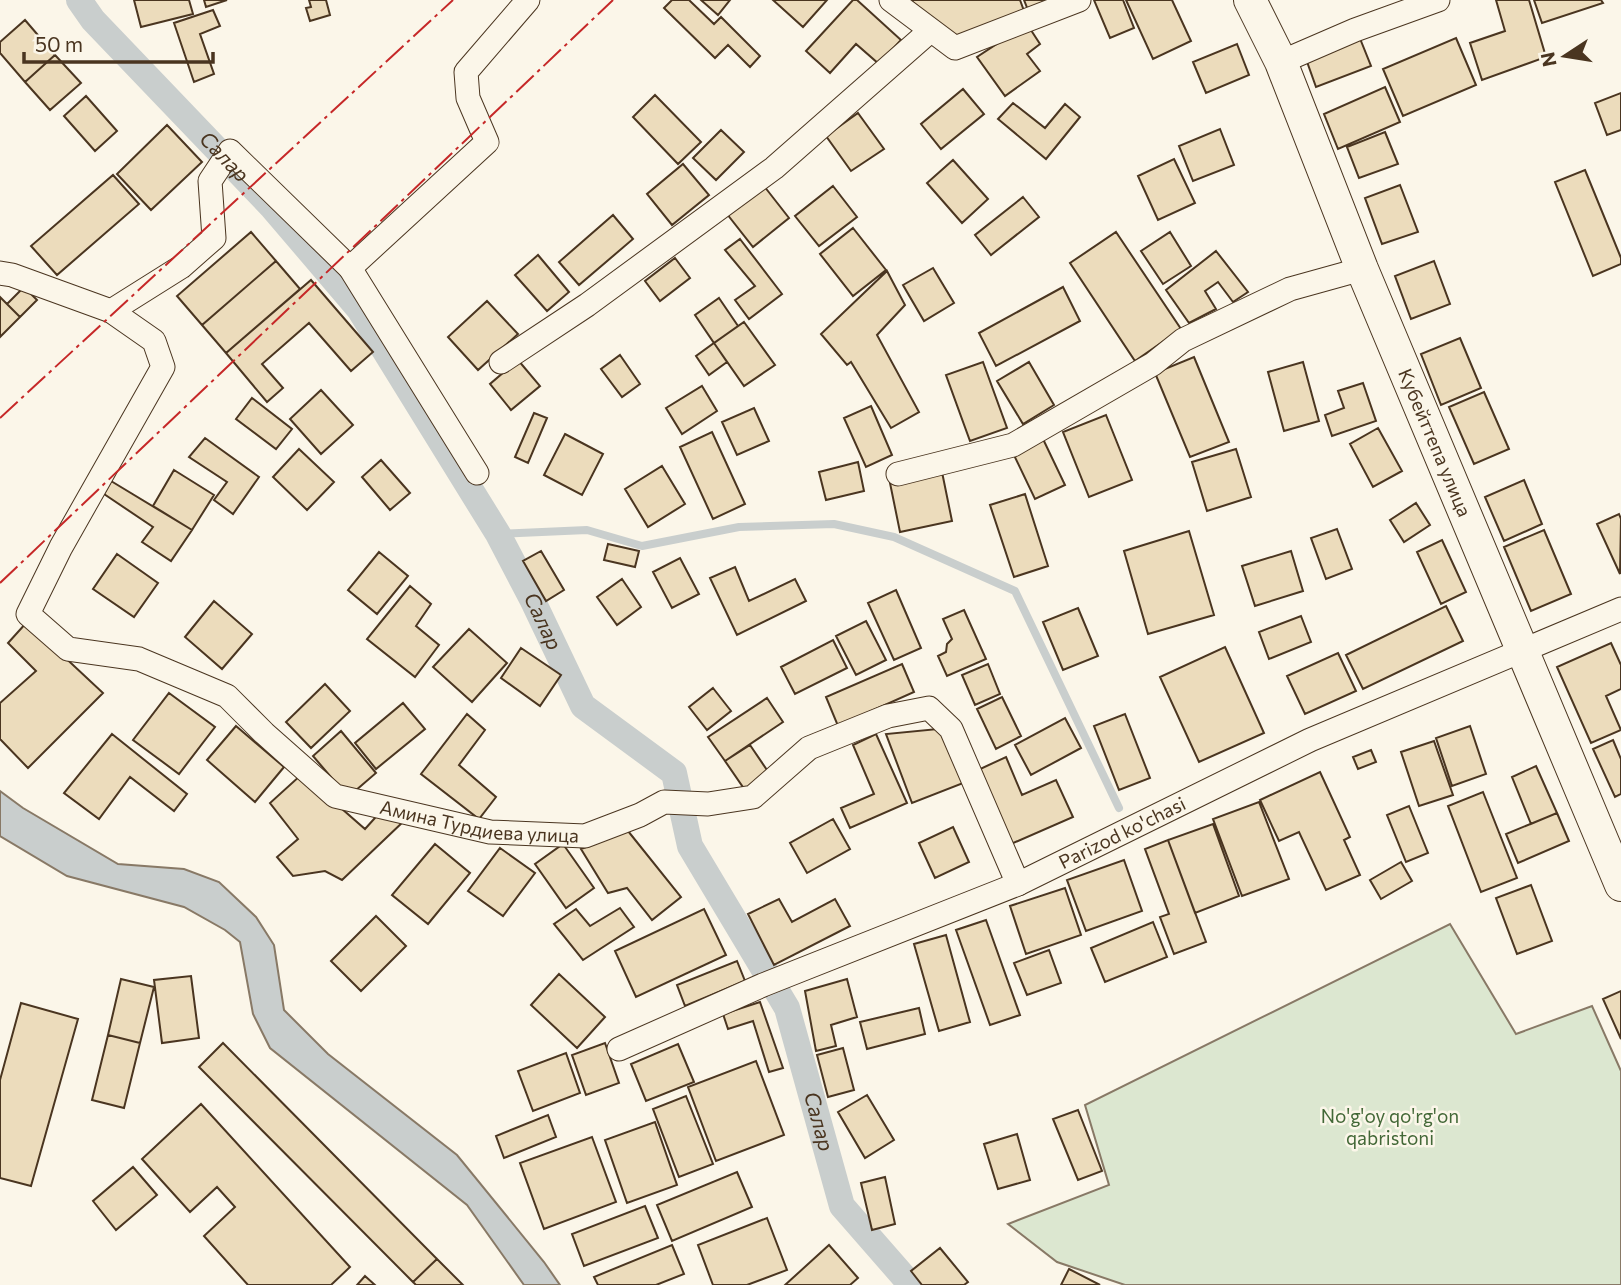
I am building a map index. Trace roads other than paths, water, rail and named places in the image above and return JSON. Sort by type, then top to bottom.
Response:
[{"type":"street","points":[[350,268],[488,142],[468,98],[466,72],[528,0]]},
{"type":"street","points":[[891,0],[955,48],[1080,0]]},
{"type":"street","name":"Кубейттепа улица","points":[[1250,0],[1281,62],[1362,269],[1621,885]]},
{"type":"street","points":[[1281,62],[1354,30],[1438,0]]},
{"type":"street","points":[[502,362],[587,306],[774,168],[930,31]]},
{"type":"street","points":[[0,272],[111,311],[181,267],[214,238],[210,181],[230,151],[350,268],[477,473]]},
{"type":"street","points":[[898,474],[1013,445],[1153,364],[1183,340],[1290,289],[1362,269]]},
{"type":"street","name":"Амина Турдиева улица","points":[[111,311],[154,341],[163,367],[61,547],[28,614],[68,649],[139,659],[227,696],[335,796],[490,832],[585,836],[640,815],[664,802],[708,804],[753,797],[809,748],[888,716],[929,709],[951,729],[1018,884]]},
{"type":"street","name":"Parizod ko'chasi","points":[[619,1049],[763,985],[1018,884],[1310,740],[1621,609]]},
{"type":"waterway","name":"Салар","points":[[79,0],[93,20],[272,207],[359,309],[498,534],[583,706],[674,773],[690,846],[787,1008],[842,1206],[911,1285]]},
{"type":"waterway","points":[[498,534],[587,530],[642,546],[739,527],[834,524],[894,537],[1015,591],[1119,808]]},
{"type":"park label","name":"No'g'oy qo'rg'on qabristoni","points":[[1390,1127]]}]
